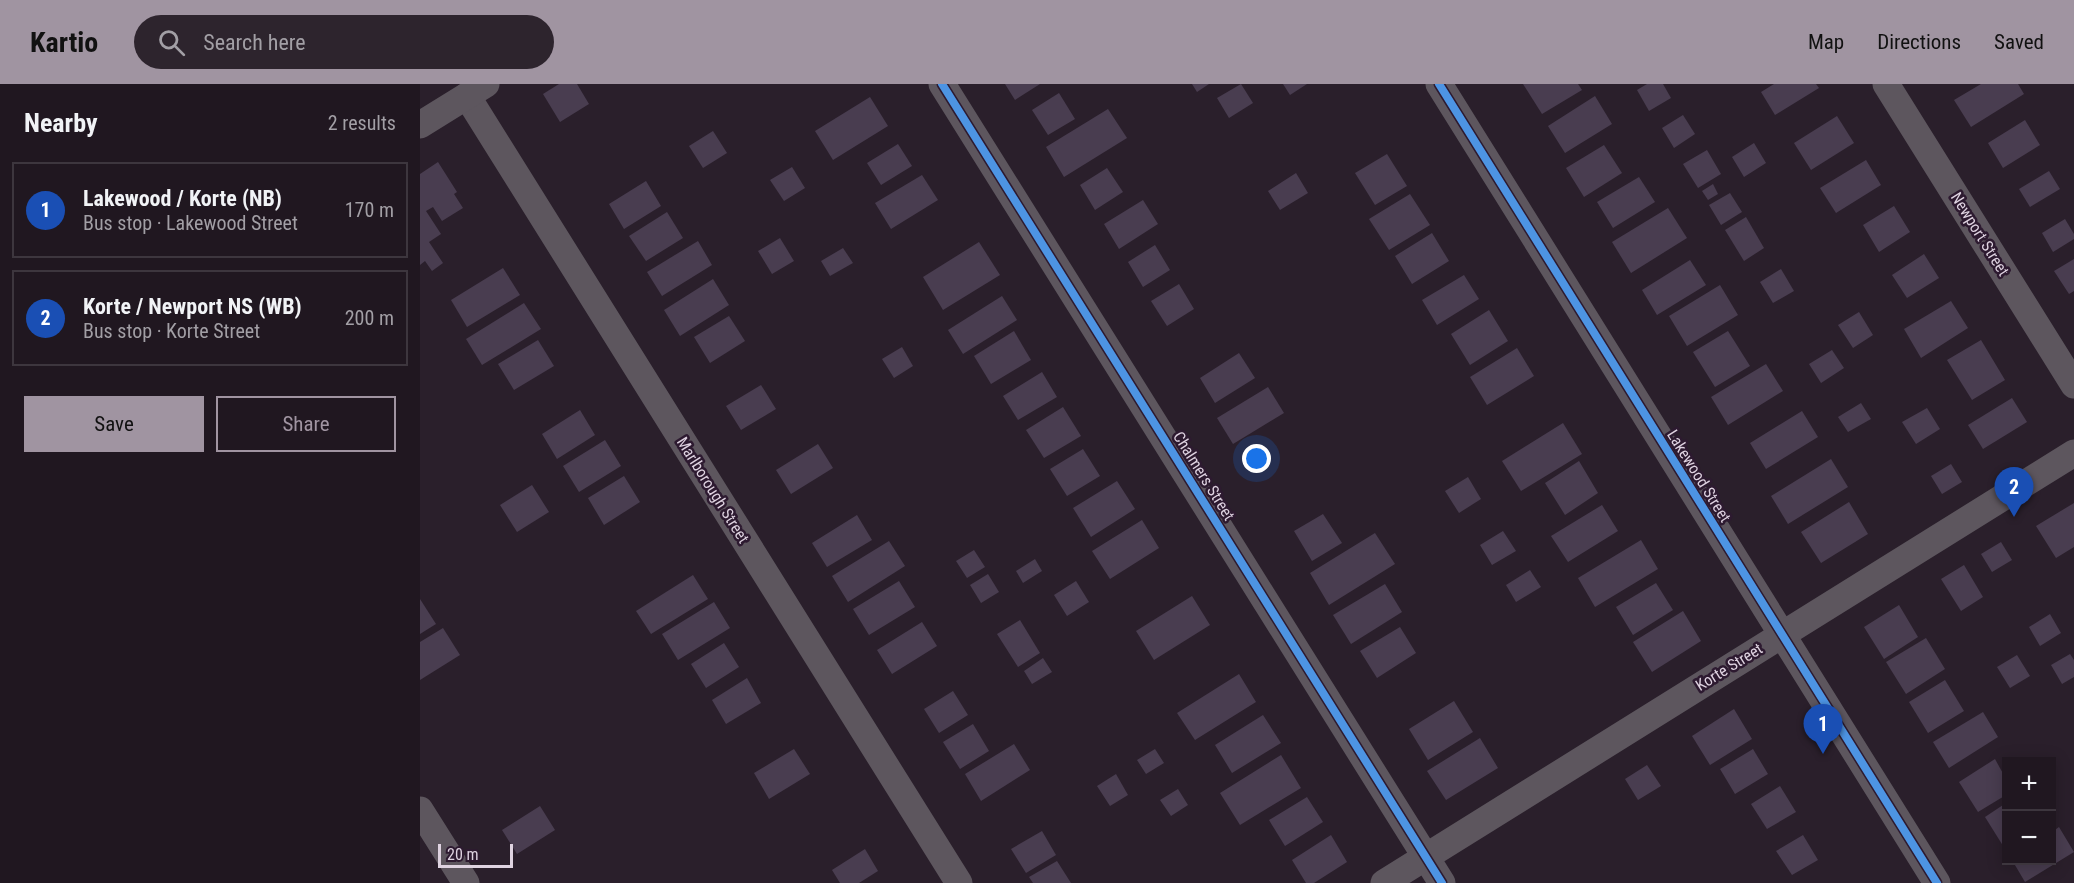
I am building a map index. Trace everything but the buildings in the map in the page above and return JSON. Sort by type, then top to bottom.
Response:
[{"type":"street","name":"Chalmers Street","points":[[942,84],[1442,883]]},
{"type":"street","name":"Lakewood Street","points":[[1439,84],[1937,883]]},
{"type":"street","name":"Newport Street","points":[[1886,84],[2074,385]]},
{"type":"street","points":[[420,125],[477,90]]},
{"type":"street","name":"Marlborough Street","points":[[477,90],[959,883]]},
{"type":"street","name":"Korte Street","points":[[1384,883],[2074,453]]},
{"type":"street","points":[[420,810],[466,883]]},
{"type":"cycle path","points":[[942,84],[1442,883]]},
{"type":"cycle path","points":[[1439,84],[1937,883]]},
{"type":"place","name":"Korte / Newport NS (WB)","points":[[2014,517]]},
{"type":"place","name":"Lakewood / Korte (NB)","points":[[1823,754]]}]
